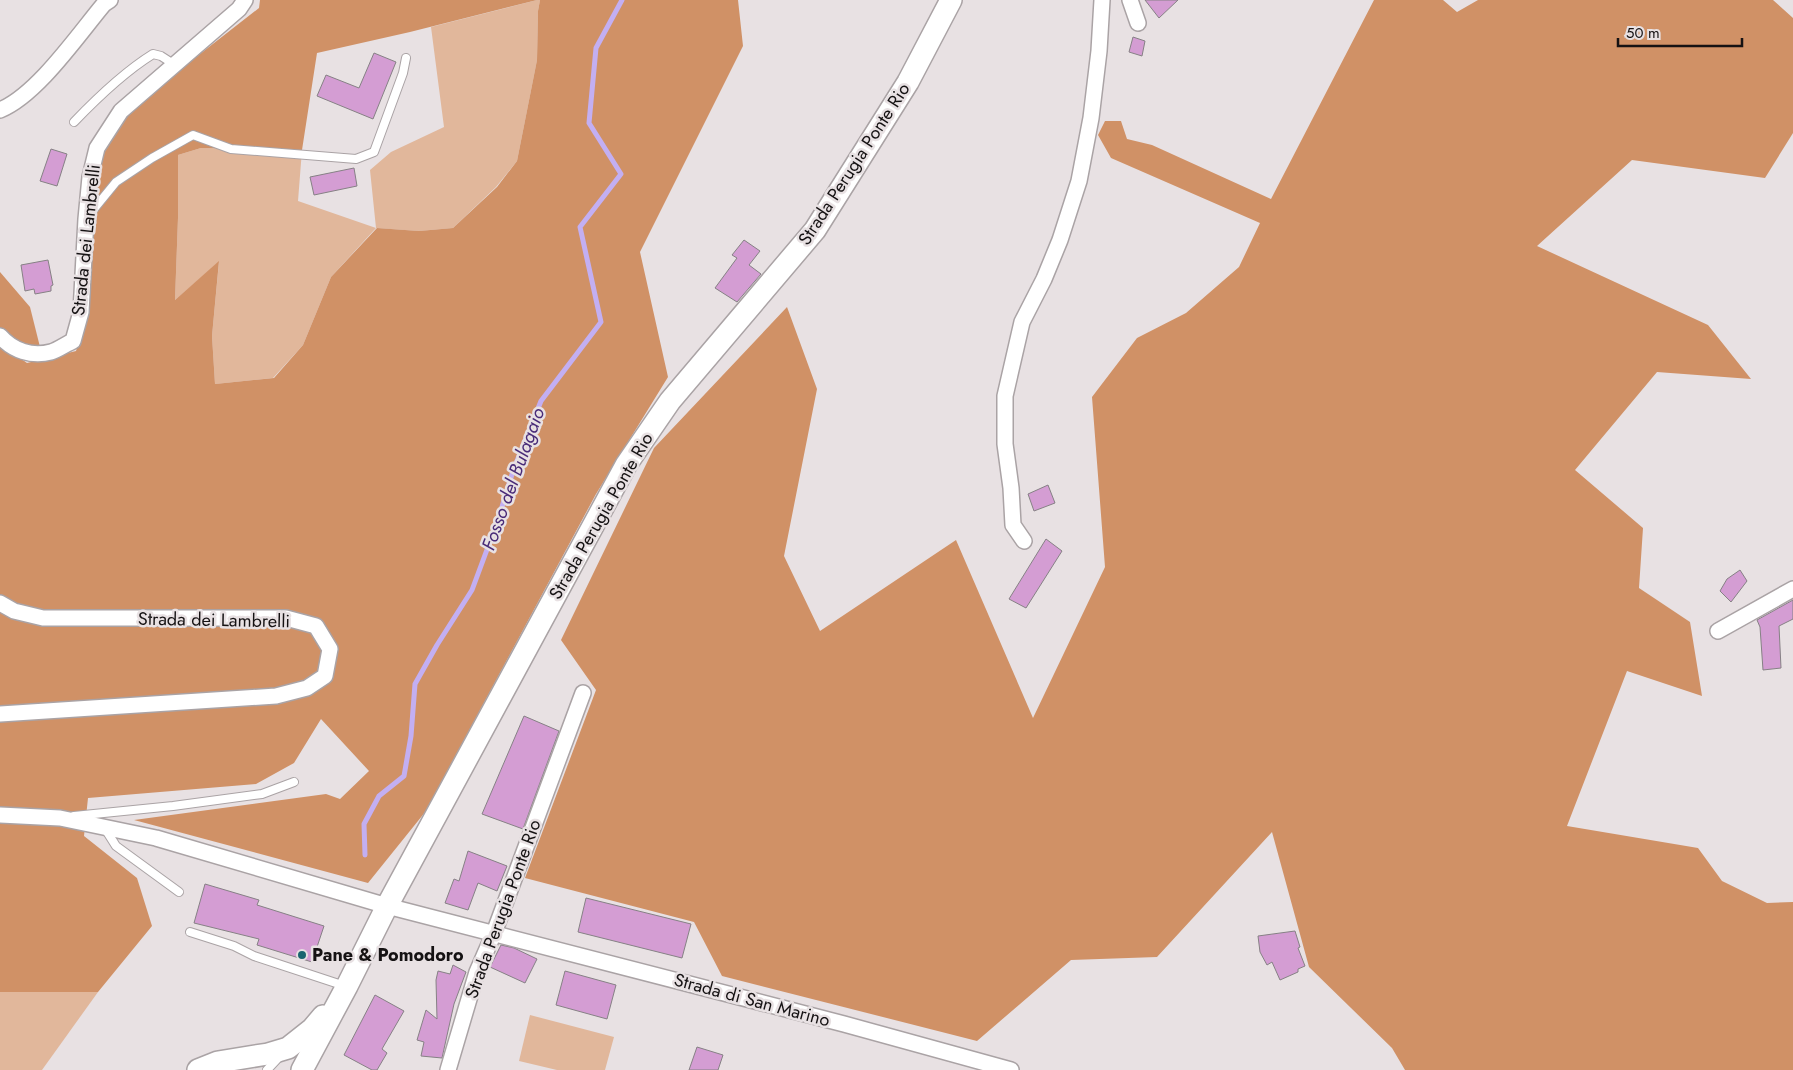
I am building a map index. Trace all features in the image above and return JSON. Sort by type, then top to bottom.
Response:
[{"type":"main road","name":"Strada Perugia Ponte Rio","points":[[302,1070],[387,906],[626,465],[670,401],[815,230],[908,82],[951,0]]},
{"type":"main road","name":"Strada Perugia Ponte Rio","points":[[208,1066],[288,1048],[312,1029],[347,986]]},
{"type":"main road","name":"Strada Perugia Ponte Rio","points":[[208,1066],[249,1070]]},
{"type":"street","points":[[0,110],[9,106],[39,82],[104,4],[110,0]]},
{"type":"street","name":"Strada dei Lambrelli","points":[[0,336],[25,354],[52,352],[73,341],[81,312],[90,177],[97,148],[121,112],[239,9],[245,0]]},
{"type":"street","points":[[1024,541],[1012,525],[1011,488],[1005,444],[1005,396],[1022,322],[1044,279],[1060,240],[1079,181],[1096,80],[1102,0]]},
{"type":"street","points":[[1130,0],[1138,23]]},
{"type":"street","points":[[1718,631],[1793,589]]},
{"type":"street","name":"Strada dei Lambrelli","points":[[0,603],[14,611],[43,618],[286,618],[316,626],[330,649],[325,676],[307,688],[276,696],[0,714]]},
{"type":"street","name":"Strada Perugia Ponte Rio","points":[[448,1070],[477,972],[494,932],[583,693]]},
{"type":"street","points":[[0,815],[60,818],[156,838],[387,906],[494,932]]},
{"type":"street","name":"Strada di San Marino","points":[[494,932],[1011,1070]]},
{"type":"lane","points":[[74,122],[118,80],[138,63],[153,54],[161,56],[175,65]]},
{"type":"lane","points":[[86,219],[116,182],[152,158],[193,135],[231,150],[356,159],[374,152],[403,73],[406,58]]},
{"type":"lane","points":[[60,818],[174,806],[262,794],[294,782]]},
{"type":"lane","points":[[103,826],[116,846],[179,892]]},
{"type":"lane","points":[[190,932],[234,946],[254,956],[347,986]]},
{"type":"lane","points":[[267,1070],[288,1048]]},
{"type":"shaded area","points":[[260,0],[537,0],[317,53],[302,150],[201,148],[178,155],[175,300],[219,261],[212,336],[215,384],[274,378],[303,345],[331,277],[377,228],[419,231],[453,228],[497,187],[517,161],[537,60],[540,0],[738,0],[743,46],[640,252],[668,377],[596,494],[426,811],[368,883],[134,820],[326,794],[340,799],[369,771],[321,719],[294,763],[256,784],[88,798],[84,836],[137,878],[152,926],[98,992],[0,992],[0,344],[27,363],[76,351],[87,315],[94,190],[103,144],[127,111],[259,8]]},
{"type":"shaded area","points":[[540,0],[537,60],[517,161],[496,187],[453,228],[419,231],[376,228],[370,170],[391,152],[444,127],[431,27]]},
{"type":"shaded area","points":[[1374,0],[1443,0],[1457,12],[1478,0],[1773,0],[1793,18],[1793,133],[1765,178],[1632,160],[1537,246],[1708,325],[1751,379],[1657,372],[1575,470],[1643,528],[1639,588],[1690,622],[1702,696],[1627,671],[1567,826],[1698,848],[1722,881],[1767,903],[1793,902],[1793,1070],[1405,1070],[1392,1048],[1309,967],[1272,832],[1157,957],[1071,960],[977,1041],[722,976],[694,922],[525,878],[596,690],[561,640],[654,448],[787,307],[817,389],[784,556],[820,631],[956,540],[1033,718],[1105,567],[1092,397],[1137,338],[1186,313],[1239,267],[1260,223],[1111,158],[1098,135],[1105,121],[1121,121],[1127,139],[1152,145],[1271,199]]},
{"type":"shaded area","points":[[201,148],[302,150],[298,201],[376,228],[331,277],[303,345],[273,378],[215,384],[212,336],[219,262],[175,300],[178,155]]},
{"type":"shaded area","points":[[0,272],[30,307],[40,347],[17,343],[9,338],[0,328]]},
{"type":"shaded area","points":[[0,992],[98,992],[42,1070],[0,1070]]},
{"type":"shaded area","points":[[530,1015],[614,1037],[605,1070],[557,1070],[519,1061]]},
{"type":"building","points":[[1145,0],[1178,0],[1159,18]]},
{"type":"building","points":[[1133,37],[1145,41],[1142,56],[1129,52]]},
{"type":"building","points":[[374,53],[396,62],[373,119],[317,96],[326,75],[359,88]]},
{"type":"building","points":[[51,149],[67,154],[57,186],[40,181]]},
{"type":"building","points":[[354,168],[357,186],[314,195],[310,177]]},
{"type":"building","points":[[744,240],[760,251],[749,265],[761,274],[737,302],[715,288],[737,258],[732,255]]},
{"type":"building","points":[[48,260],[53,285],[51,286],[51,291],[35,294],[34,289],[25,291],[21,265]]},
{"type":"building","points":[[1048,485],[1055,503],[1034,511],[1028,494]]},
{"type":"building","points":[[1046,539],[1062,551],[1026,608],[1009,599]]},
{"type":"building","points":[[1740,570],[1747,581],[1731,602],[1720,591],[1727,579]]},
{"type":"building","points":[[1793,600],[1793,619],[1779,626],[1781,668],[1763,670],[1760,627],[1757,620]]},
{"type":"building","points":[[524,716],[559,731],[523,829],[482,814]]},
{"type":"building","points":[[468,851],[507,866],[497,891],[478,883],[468,910],[445,903],[454,879],[459,881]]},
{"type":"building","points":[[205,884],[259,900],[257,905],[324,926],[312,962],[257,945],[259,939],[194,923]]},
{"type":"building","points":[[586,898],[691,924],[682,958],[578,932]]},
{"type":"building","points":[[1295,931],[1300,947],[1298,948],[1305,966],[1298,969],[1298,972],[1280,980],[1272,962],[1267,965],[1260,952],[1258,936]]},
{"type":"building","points":[[501,945],[514,948],[537,959],[525,983],[490,967]]},
{"type":"building","points":[[453,965],[466,972],[454,1004],[442,1058],[421,1056],[424,1042],[417,1040],[426,1010],[437,1019],[436,980],[438,971],[450,974]]},
{"type":"building","points":[[565,971],[616,985],[607,1019],[556,1005]]},
{"type":"building","points":[[375,995],[404,1011],[382,1049],[387,1053],[377,1070],[372,1070],[344,1055]]},
{"type":"building","points":[[697,1047],[723,1055],[718,1070],[689,1070]]},
{"type":"waterway","name":"Fosso del Bulagaio","points":[[365,855],[364,824],[379,796],[404,776],[411,736],[415,684],[472,590],[498,520],[513,471],[541,401],[601,322],[580,227],[621,174],[589,123],[596,48],[622,0]]},
{"type":"place","name":"Pane & Pomodoro","points":[[302,955]]}]
